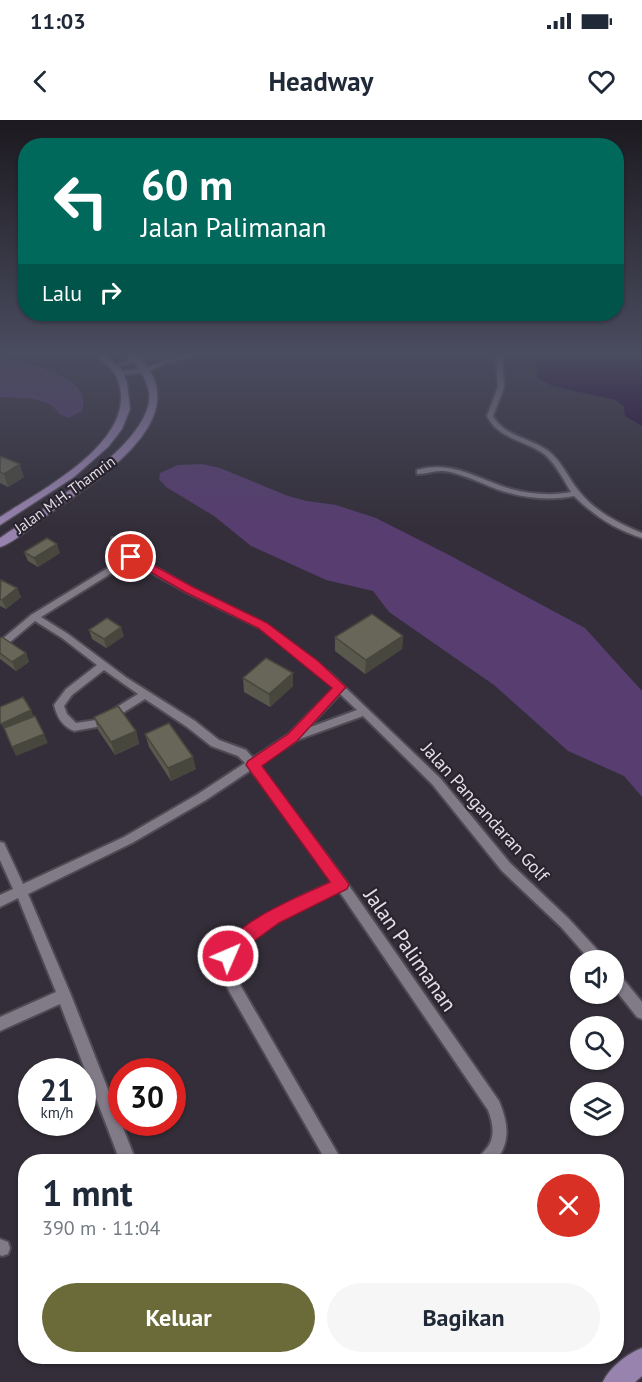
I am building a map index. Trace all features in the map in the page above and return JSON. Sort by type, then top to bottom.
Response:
[{"type":"main road","name":"Jalan M.H. Thamrin","points":[[0,522],[86,462],[112,438],[125,412]]},
{"type":"main road","name":"Jalan M.H. Thamrin","points":[[0,543],[120,456],[132,444],[151,412]]},
{"type":"main road","points":[[616,1382],[642,1360]]},
{"type":"street","points":[[492,412],[491,421],[501,430],[548,454],[576,493],[600,515],[642,536]]},
{"type":"street","points":[[420,472],[432,468],[445,469],[510,491],[543,496],[576,493]]},
{"type":"street","name":"Jalan Pangandaran Golf","points":[[115,540],[131,557],[189,590],[263,626],[314,664],[436,781],[506,867],[565,923],[589,950]]},
{"type":"street","points":[[0,646],[34,617],[131,557]]},
{"type":"street","name":"Jalan Palimanan","points":[[34,617],[65,636],[215,743],[242,753],[253,765],[341,884],[494,1106],[501,1122],[502,1133],[497,1149],[492,1154]]},
{"type":"street","points":[[103,665],[69,692],[59,705],[62,716],[74,726],[98,723],[145,694]]},
{"type":"street","points":[[0,901],[165,820],[253,765],[293,737],[340,687]]},
{"type":"street","points":[[293,737],[364,712]]},
{"type":"street","points":[[0,847],[34,920],[125,1154]]},
{"type":"street","points":[[330,1154],[234,986],[227,969],[228,956],[237,943],[273,918],[341,884]]},
{"type":"street","points":[[624,990],[642,1012]]},
{"type":"street","points":[[0,1024],[64,995]]},
{"type":"shaded area","points":[[57,412],[80,412],[69,418]]},
{"type":"shaded area","points":[[625,412],[642,412],[642,426],[625,416]]},
{"type":"shaded area","points":[[202,464],[220,468],[288,496],[336,505],[376,518],[585,628],[642,691],[642,797],[624,776],[568,751],[494,685],[389,612],[373,591],[326,580],[251,546],[214,516],[166,487],[159,479],[160,473],[178,465]]},
{"type":"building","points":[[0,456],[20,464],[4,474],[0,472]]},
{"type":"building","points":[[47,538],[57,544],[34,558],[24,552]]},
{"type":"building","points":[[1,580],[17,588],[2,600],[0,599]]},
{"type":"building","points":[[372,614],[403,636],[366,660],[335,637]]},
{"type":"building","points":[[107,618],[121,627],[104,639],[89,630]]},
{"type":"building","points":[[2,637],[26,653],[12,662],[0,653],[0,638]]},
{"type":"building","points":[[266,658],[293,673],[269,694],[243,678]]},
{"type":"building","points":[[23,697],[31,710],[1,724],[0,707]]},
{"type":"building","points":[[118,706],[136,731],[111,742],[94,717]]},
{"type":"building","points":[[35,716],[44,734],[12,747],[4,728]]},
{"type":"building","points":[[169,723],[193,757],[168,768],[145,734]]},
{"type":"route","points":[[131,557],[189,590],[263,626],[314,664],[340,687],[293,737],[253,765],[341,884],[273,918],[237,943],[228,956]]}]
